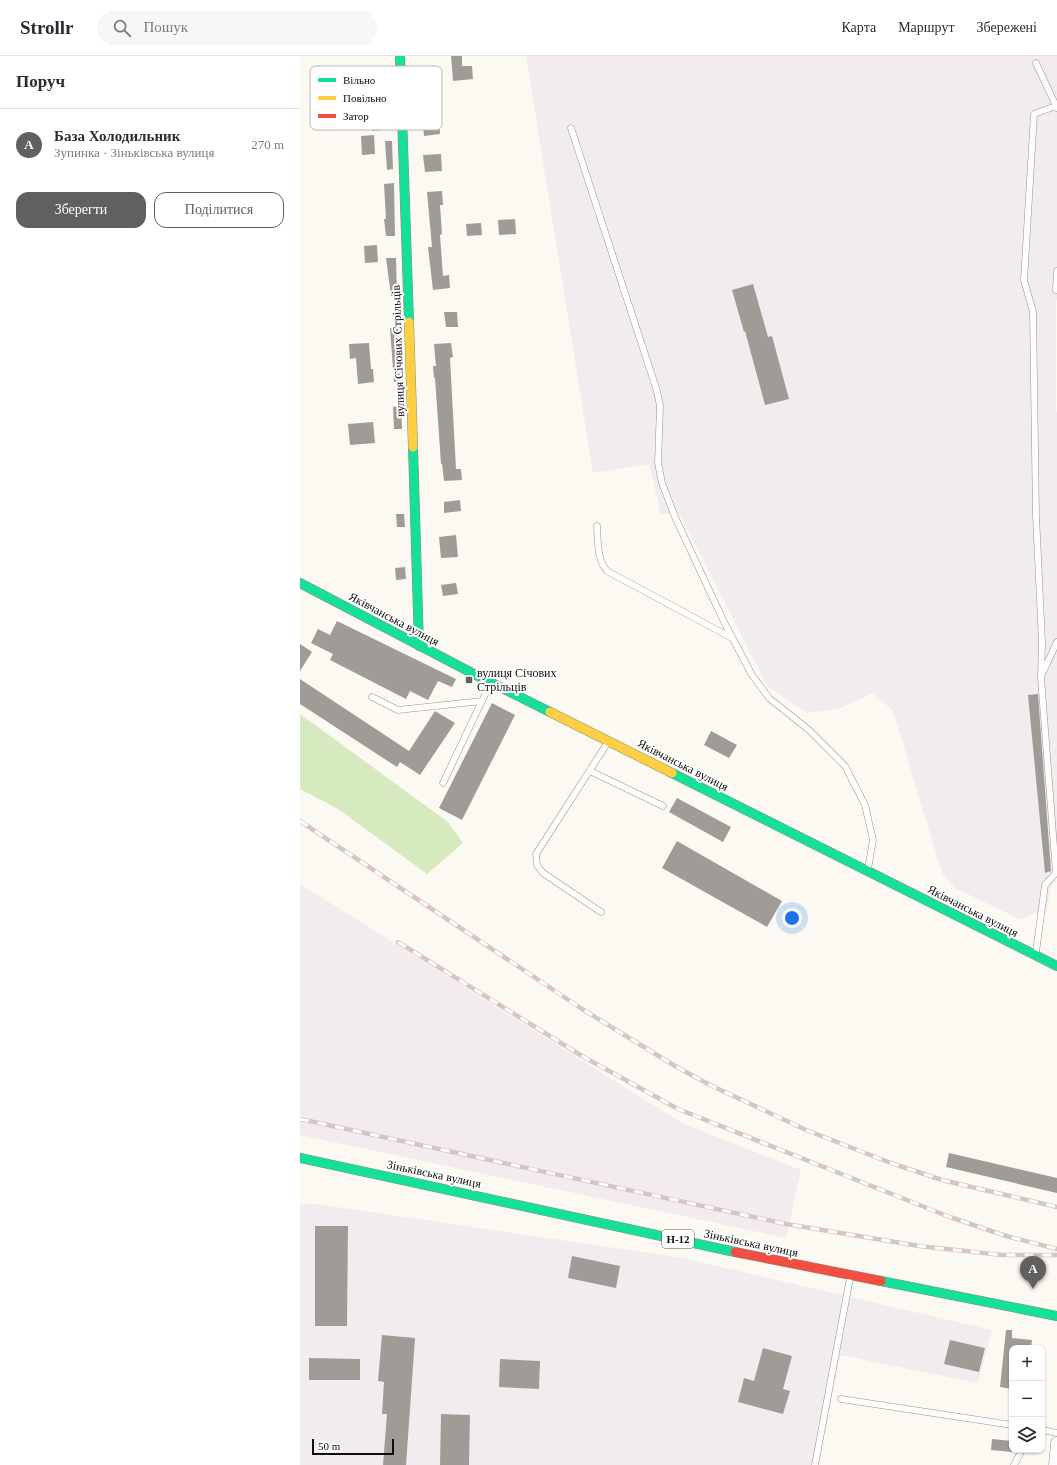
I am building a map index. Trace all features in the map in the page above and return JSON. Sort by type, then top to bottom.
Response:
[{"type":"street","name":"вулиця Січових Стрільців","points":[[400,56],[400,66]]},
{"type":"street","name":"вулиця Січових Стрільців","points":[[402,130],[419,646]]},
{"type":"street","name":"Яківчанська вулиця","points":[[300,583],[419,646],[1057,966]]},
{"type":"street","name":"Зіньківська вулиця","points":[[300,1158],[851,1276],[1057,1316]]},
{"type":"street","points":[[1055,1465],[1057,1443]]},
{"type":"lane","points":[[1036,62],[1056,107],[1034,114],[1024,280],[1033,312],[1036,516],[1042,642],[1041,678],[1056,873],[1045,885],[1036,956]]},
{"type":"lane","points":[[571,128],[657,391],[660,406],[658,463],[662,483],[675,517],[732,638],[752,675],[769,698],[809,730],[845,766],[865,805],[873,840],[868,871]]},
{"type":"lane","points":[[1056,290],[1057,271]]},
{"type":"lane","points":[[597,526],[600,558],[606,571],[732,638]]},
{"type":"lane","points":[[1041,678],[1057,642]]},
{"type":"lane","points":[[443,783],[491,682]]},
{"type":"lane","points":[[372,697],[398,710],[482,701]]},
{"type":"lane","points":[[601,912],[543,873],[537,865],[536,854],[609,741]]},
{"type":"lane","points":[[590,771],[663,806]]},
{"type":"lane","points":[[815,1465],[851,1276]]},
{"type":"lane","points":[[841,1399],[1009,1425]]},
{"type":"lane","points":[[1045,1430],[1057,1432]]},
{"type":"lane","points":[[1014,1465],[1020,1453]]},
{"type":"shaded area","points":[[526,56],[1057,56],[1057,874],[1051,887],[1046,914],[1036,913],[1021,920],[955,888],[942,873],[893,711],[873,693],[839,709],[807,713],[767,686],[680,515],[661,514],[649,464],[593,473]]},
{"type":"shaded area","points":[[300,884],[682,1123],[801,1170],[786,1238],[300,1135]]},
{"type":"shaded area","points":[[300,1204],[316,1204],[683,1258],[992,1330],[978,1383],[840,1355],[819,1465],[300,1465]]},
{"type":"green space","points":[[300,714],[448,822],[463,843],[427,874],[338,809],[300,789]]},
{"type":"building","points":[[451,56],[462,56],[462,66],[472,66],[473,79],[453,81]]},
{"type":"building","points":[[423,130],[440,130],[440,134],[424,136]]},
{"type":"building","points":[[374,135],[375,154],[362,155],[361,136]]},
{"type":"building","points":[[385,141],[392,141],[393,169],[387,170]]},
{"type":"building","points":[[441,154],[442,171],[425,172],[423,155]]},
{"type":"building","points":[[394,183],[395,236],[386,236],[384,219],[386,219],[384,184]]},
{"type":"building","points":[[442,191],[443,205],[440,205],[442,234],[440,235],[443,276],[449,275],[450,288],[433,290],[428,247],[432,247],[427,192]]},
{"type":"building","points":[[515,219],[516,234],[499,235],[498,220]]},
{"type":"building","points":[[481,223],[482,235],[467,236],[466,224]]},
{"type":"building","points":[[377,245],[378,262],[365,263],[364,246]]},
{"type":"building","points":[[386,258],[396,258],[397,295],[391,296]]},
{"type":"building","points":[[753,284],[768,337],[772,336],[789,399],[765,405],[732,290]]},
{"type":"building","points":[[444,312],[457,312],[458,327],[446,327]]},
{"type":"building","points":[[398,327],[400,381],[394,382],[390,328]]},
{"type":"building","points":[[369,343],[371,369],[373,369],[374,382],[358,384],[356,358],[350,359],[349,344]]},
{"type":"building","points":[[451,343],[453,357],[450,358],[456,469],[461,469],[462,480],[444,481],[441,464],[433,366],[436,366],[434,344]]},
{"type":"building","points":[[401,406],[402,429],[394,429],[393,407]]},
{"type":"building","points":[[373,422],[375,443],[350,445],[348,424]]},
{"type":"building","points":[[460,500],[461,511],[444,513],[444,502]]},
{"type":"building","points":[[396,514],[404,514],[405,527],[397,527]]},
{"type":"building","points":[[456,535],[458,557],[441,558],[439,537]]},
{"type":"building","points":[[405,567],[406,579],[396,580],[395,568]]},
{"type":"building","points":[[456,583],[458,594],[443,596],[441,585]]},
{"type":"building","points":[[337,621],[456,679],[452,687],[438,681],[428,700],[410,691],[406,699],[330,660],[333,654],[311,643],[318,629],[330,635]]},
{"type":"building","points":[[300,644],[312,652],[300,671]]},
{"type":"building","points":[[300,679],[409,751],[435,711],[455,723],[420,775],[400,762],[397,767],[300,704]]},
{"type":"building","points":[[1038,694],[1051,871],[1045,873],[1028,695]]},
{"type":"building","points":[[492,703],[515,715],[462,820],[439,808]]},
{"type":"building","points":[[711,731],[737,745],[729,758],[704,745]]},
{"type":"building","points":[[677,798],[731,827],[723,842],[669,812]]},
{"type":"building","points":[[677,841],[782,901],[767,927],[662,868]]},
{"type":"building","points":[[949,1153],[1057,1178],[1057,1193],[946,1167]]},
{"type":"building","points":[[315,1226],[348,1226],[347,1326],[315,1326]]},
{"type":"building","points":[[572,1256],[620,1266],[616,1288],[568,1278]]},
{"type":"building","points":[[1006,1330],[1012,1330],[1012,1338],[1032,1340],[1031,1345],[1009,1345],[1009,1388],[1000,1387]]},
{"type":"building","points":[[382,1335],[415,1338],[406,1465],[383,1465],[387,1414],[382,1414],[384,1382],[378,1381]]},
{"type":"building","points":[[950,1340],[985,1348],[979,1372],[944,1364]]},
{"type":"building","points":[[763,1348],[792,1356],[783,1389],[790,1391],[783,1414],[738,1402],[744,1378],[754,1381]]},
{"type":"building","points":[[309,1358],[360,1359],[360,1380],[309,1380]]},
{"type":"building","points":[[500,1359],[540,1361],[539,1389],[499,1387]]},
{"type":"building","points":[[441,1414],[470,1415],[469,1465],[440,1465]]},
{"type":"building","points":[[992,1439],[1009,1441],[1009,1452],[991,1450]]},
{"type":"railway","points":[[300,821],[582,1009],[675,1066],[710,1085],[806,1130],[891,1163],[942,1180],[1057,1207]]},
{"type":"railway","points":[[398,942],[582,1056],[678,1109],[947,1216],[1006,1236],[1057,1249]]},
{"type":"railway","points":[[300,1119],[786,1224],[919,1246],[1002,1255],[1057,1255]]},
{"type":"traffic: fast","points":[[400,56],[400,66]]},
{"type":"traffic: fast","points":[[403,130],[409,322]]},
{"type":"traffic: fast","points":[[413,447],[419,646]]},
{"type":"traffic: fast","points":[[300,583],[550,712]]},
{"type":"traffic: fast","points":[[672,773],[1057,966]]},
{"type":"traffic: fast","points":[[300,1158],[735,1252]]},
{"type":"traffic: fast","points":[[881,1281],[1057,1316]]},
{"type":"traffic: slow","points":[[409,322],[413,447]]},
{"type":"traffic: slow","points":[[550,712],[672,773]]},
{"type":"traffic: jam","points":[[735,1252],[881,1281]]},
{"type":"place","name":"вулиця Січових Стрільців","points":[[469,680]]},
{"type":"place","name":"База Холодильник","points":[[1033,1289]]}]
